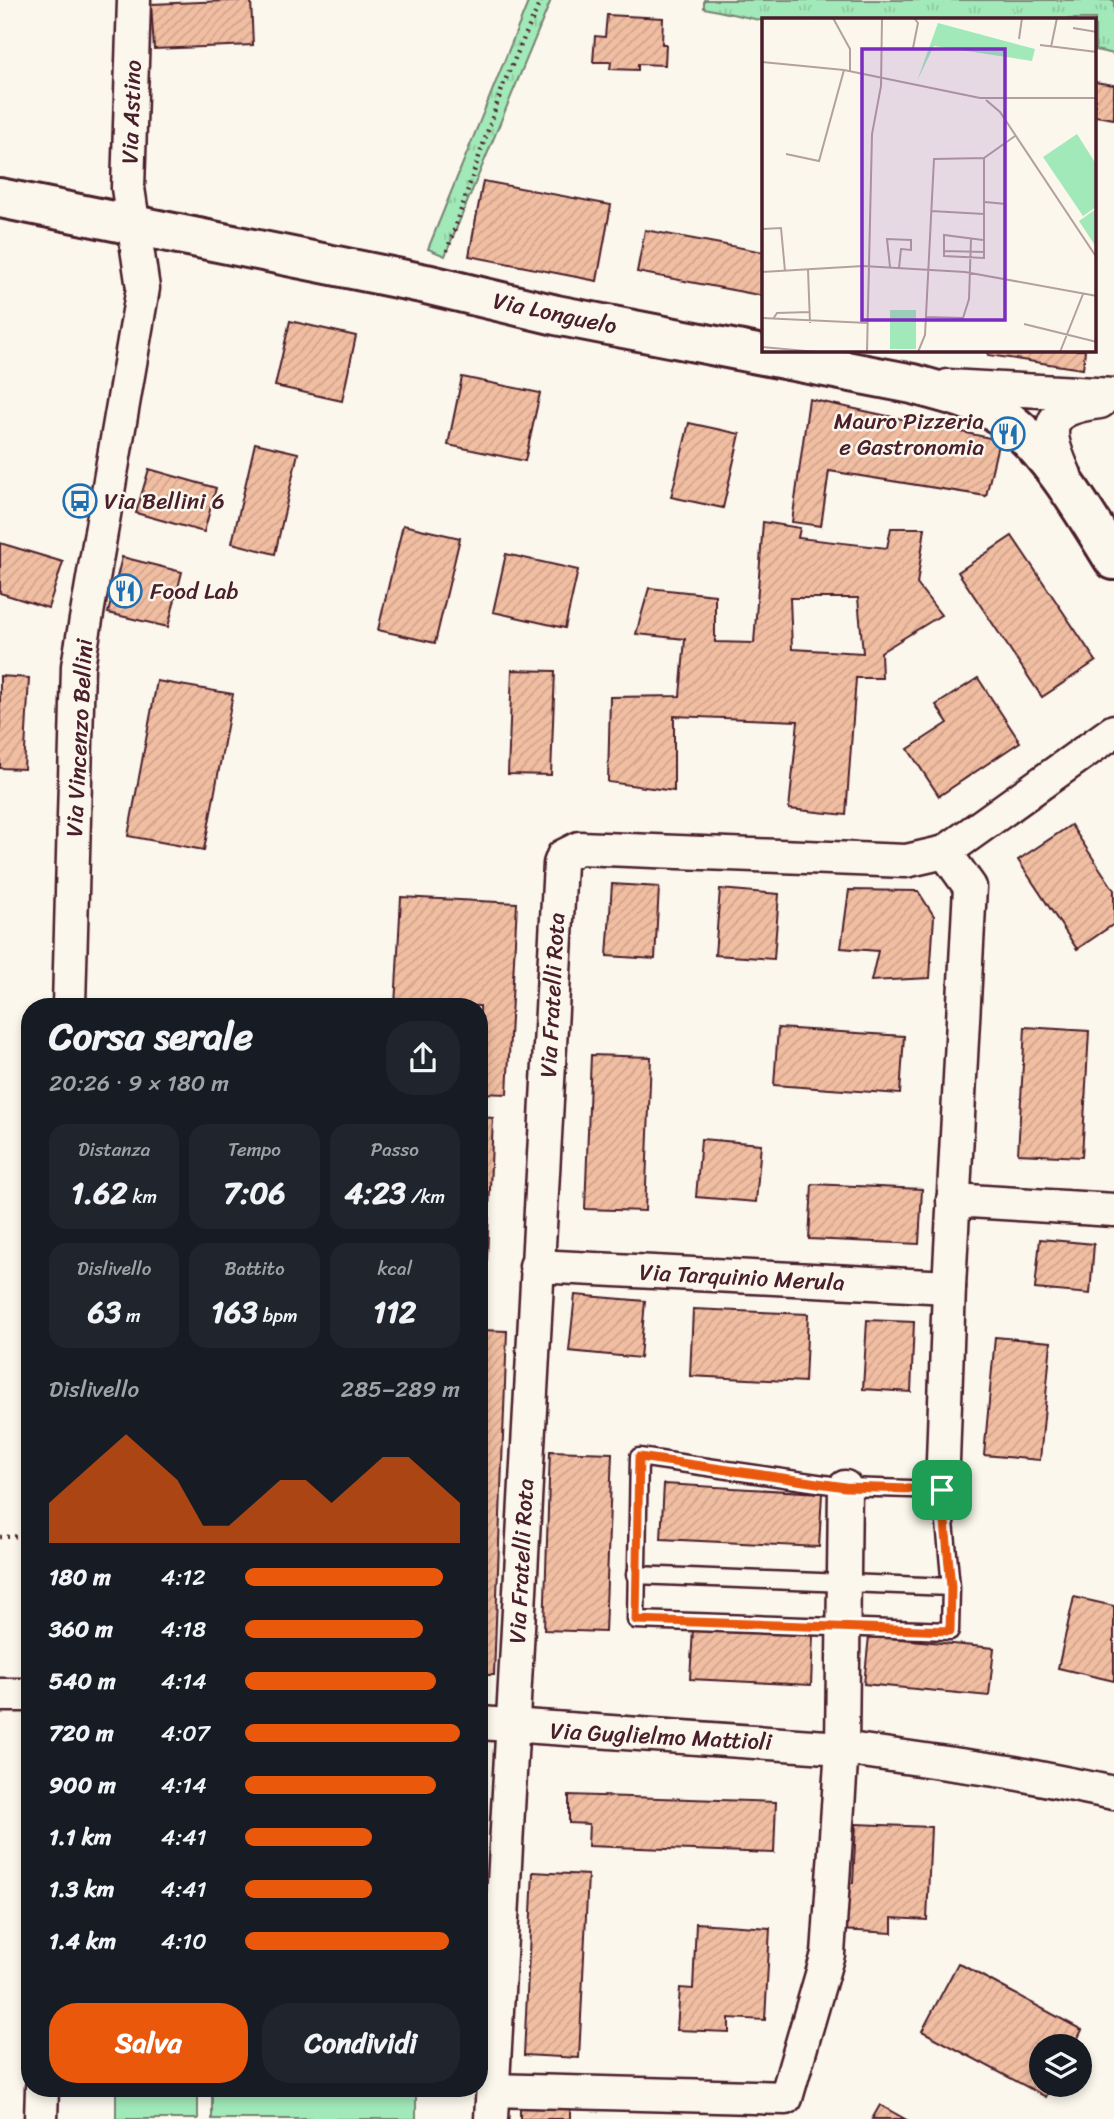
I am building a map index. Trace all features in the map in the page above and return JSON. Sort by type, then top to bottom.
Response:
[{"type":"street","name":"Via Astino","points":[[132,223],[128,188],[134,0]]},
{"type":"street","name":"Via Longuelo","points":[[0,198],[426,284],[556,315],[913,384],[1114,395]]},
{"type":"street","name":"Via Vincenzo Bellini","points":[[69,998],[78,666],[143,288],[132,223]]},
{"type":"street","points":[[913,384],[980,404],[1005,418],[1074,496]]},
{"type":"street","points":[[1114,401],[1073,406],[1063,412],[1053,424],[1050,441],[1074,496],[1114,560]]},
{"type":"street","name":"Via Fratelli Rota","points":[[492,2105],[536,1266],[560,864],[563,856],[579,848],[906,861],[945,852],[1114,731]]},
{"type":"street","points":[[942,1490],[949,1287],[970,887],[945,852]]},
{"type":"street","points":[[954,1200],[1114,1210]]},
{"type":"street","name":"Via Tarquinio Merula","points":[[536,1266],[949,1287]]},
{"type":"street","points":[[492,2105],[786,2098],[828,1954],[842,1748],[845,1487]]},
{"type":"street","points":[[0,1695],[21,1695]]},
{"type":"street","name":"Via Guglielmo Mattioli","points":[[488,1724],[842,1748],[1009,1772],[1114,1793]]},
{"type":"street","points":[[41,2119],[42,2097]]},
{"type":"lane","points":[[639,1457],[845,1487],[942,1490],[951,1587],[950,1631],[636,1620],[639,1457]]},
{"type":"lane","points":[[635,1575],[844,1586],[951,1587]]},
{"type":"path","points":[[426,284],[446,256],[503,83],[541,0]]},
{"type":"path","points":[[0,1537],[21,1536]]},
{"type":"green space","points":[[529,0],[551,0],[445,256],[428,249]]},
{"type":"green space","points":[[704,0],[1114,0],[1114,54],[1096,50],[1096,18],[762,18],[762,21],[704,8]]},
{"type":"green space","points":[[116,2097],[198,2097],[198,2119],[116,2119]]},
{"type":"green space","points":[[212,2097],[416,2097],[416,2119],[212,2119]]},
{"type":"building","points":[[251,0],[253,45],[154,49],[151,4]]},
{"type":"building","points":[[607,15],[663,18],[662,44],[666,44],[665,65],[638,64],[638,70],[610,69],[611,62],[593,62],[595,36],[605,37]]},
{"type":"building","points":[[1096,82],[1114,85],[1114,119],[1096,116]]},
{"type":"building","points":[[483,181],[611,205],[597,281],[469,256]]},
{"type":"building","points":[[645,230],[762,252],[762,296],[637,272]]},
{"type":"building","points":[[290,321],[356,336],[342,401],[275,386]]},
{"type":"building","points":[[988,352],[1085,352],[1083,369],[988,355]]},
{"type":"building","points":[[462,377],[540,393],[525,461],[448,445]]},
{"type":"building","points":[[809,399],[999,440],[986,496],[829,471],[821,526],[792,522]]},
{"type":"building","points":[[689,423],[740,434],[723,508],[671,497]]},
{"type":"building","points":[[255,443],[298,453],[275,554],[232,543]]},
{"type":"building","points":[[149,469],[216,488],[204,532],[136,513]]},
{"type":"building","points":[[763,522],[800,528],[798,538],[887,548],[891,528],[925,528],[917,584],[941,615],[881,652],[882,678],[856,678],[846,815],[789,809],[798,721],[674,716],[674,791],[608,782],[610,697],[680,696],[685,639],[636,634],[649,588],[715,595],[715,642],[754,643]],"holes":[[[790,598],[858,598],[863,653],[792,649]]]},
{"type":"building","points":[[403,525],[460,538],[435,643],[378,630]]},
{"type":"building","points":[[1012,536],[1096,661],[1042,697],[958,572]]},
{"type":"building","points":[[0,543],[63,562],[48,608],[0,593]]},
{"type":"building","points":[[506,554],[578,570],[565,628],[493,612]]},
{"type":"building","points":[[122,557],[182,572],[168,627],[108,613]]},
{"type":"building","points":[[512,670],[555,671],[551,775],[508,774]]},
{"type":"building","points":[[0,676],[29,678],[24,769],[0,768]]},
{"type":"building","points":[[978,678],[1020,742],[939,796],[908,749],[948,723],[936,705]]},
{"type":"building","points":[[157,681],[233,694],[204,850],[128,836]]},
{"type":"building","points":[[1071,825],[1114,890],[1114,924],[1077,949],[1018,860]]},
{"type":"building","points":[[612,884],[659,887],[655,959],[607,956]]},
{"type":"building","points":[[720,889],[779,894],[774,959],[715,955]]},
{"type":"building","points":[[849,890],[918,891],[934,916],[930,978],[871,981],[878,951],[841,948]]},
{"type":"building","points":[[401,897],[517,903],[507,1094],[488,1093],[488,998],[395,998]]},
{"type":"building","points":[[1025,1027],[1089,1031],[1082,1157],[1018,1154]]},
{"type":"building","points":[[778,1028],[904,1036],[900,1094],[774,1085]]},
{"type":"building","points":[[591,1055],[651,1057],[645,1211],[585,1209]]},
{"type":"building","points":[[488,1118],[493,1118],[488,1235]]},
{"type":"building","points":[[701,1139],[761,1144],[756,1202],[696,1197]]},
{"type":"building","points":[[812,1184],[922,1189],[919,1244],[809,1239]]},
{"type":"building","points":[[1040,1239],[1094,1244],[1090,1294],[1035,1289]]},
{"type":"building","points":[[575,1295],[645,1301],[640,1358],[569,1351]]},
{"type":"building","points":[[693,1309],[808,1314],[805,1382],[690,1376]]},
{"type":"building","points":[[867,1320],[914,1322],[911,1392],[863,1389]]},
{"type":"building","points":[[488,1330],[507,1331],[494,1675],[488,1675]]},
{"type":"building","points":[[995,1337],[1051,1342],[1040,1460],[984,1455]]},
{"type":"building","points":[[550,1451],[612,1453],[605,1632],[544,1630]]},
{"type":"building","points":[[664,1484],[822,1493],[819,1547],[661,1539]]},
{"type":"building","points":[[1074,1597],[1114,1606],[1114,1681],[1058,1668]]},
{"type":"building","points":[[693,1629],[813,1635],[811,1685],[690,1679]]},
{"type":"building","points":[[869,1636],[994,1648],[989,1696],[864,1684]]},
{"type":"building","points":[[569,1795],[776,1802],[774,1853],[588,1846],[589,1824],[569,1823]]},
{"type":"building","points":[[856,1824],[931,1827],[927,1920],[892,1918],[892,1933],[840,1930],[842,1883],[853,1883]]},
{"type":"building","points":[[533,1872],[588,1875],[579,2058],[524,2055]]},
{"type":"building","points":[[696,1923],[770,1928],[765,2020],[729,2018],[729,2032],[677,2030],[680,1988],[693,1989]]},
{"type":"building","points":[[958,1963],[1082,2030],[1080,2034],[1029,2034],[1029,2088],[922,2031]]},
{"type":"building","points":[[880,2105],[905,2119],[872,2119]]},
{"type":"building","points":[[520,2107],[570,2107],[570,2119],[520,2119]]},
{"type":"place","name":"Mauro Pizzeria e Gastronomia","points":[[1008,434]]},
{"type":"place","name":"Via Bellini 6","points":[[80,501]]},
{"type":"place","name":"Food Lab","points":[[125,591]]},
{"type":"route","points":[[639,1457],[845,1487],[942,1490],[951,1587],[950,1631],[636,1620],[639,1457]]}]
